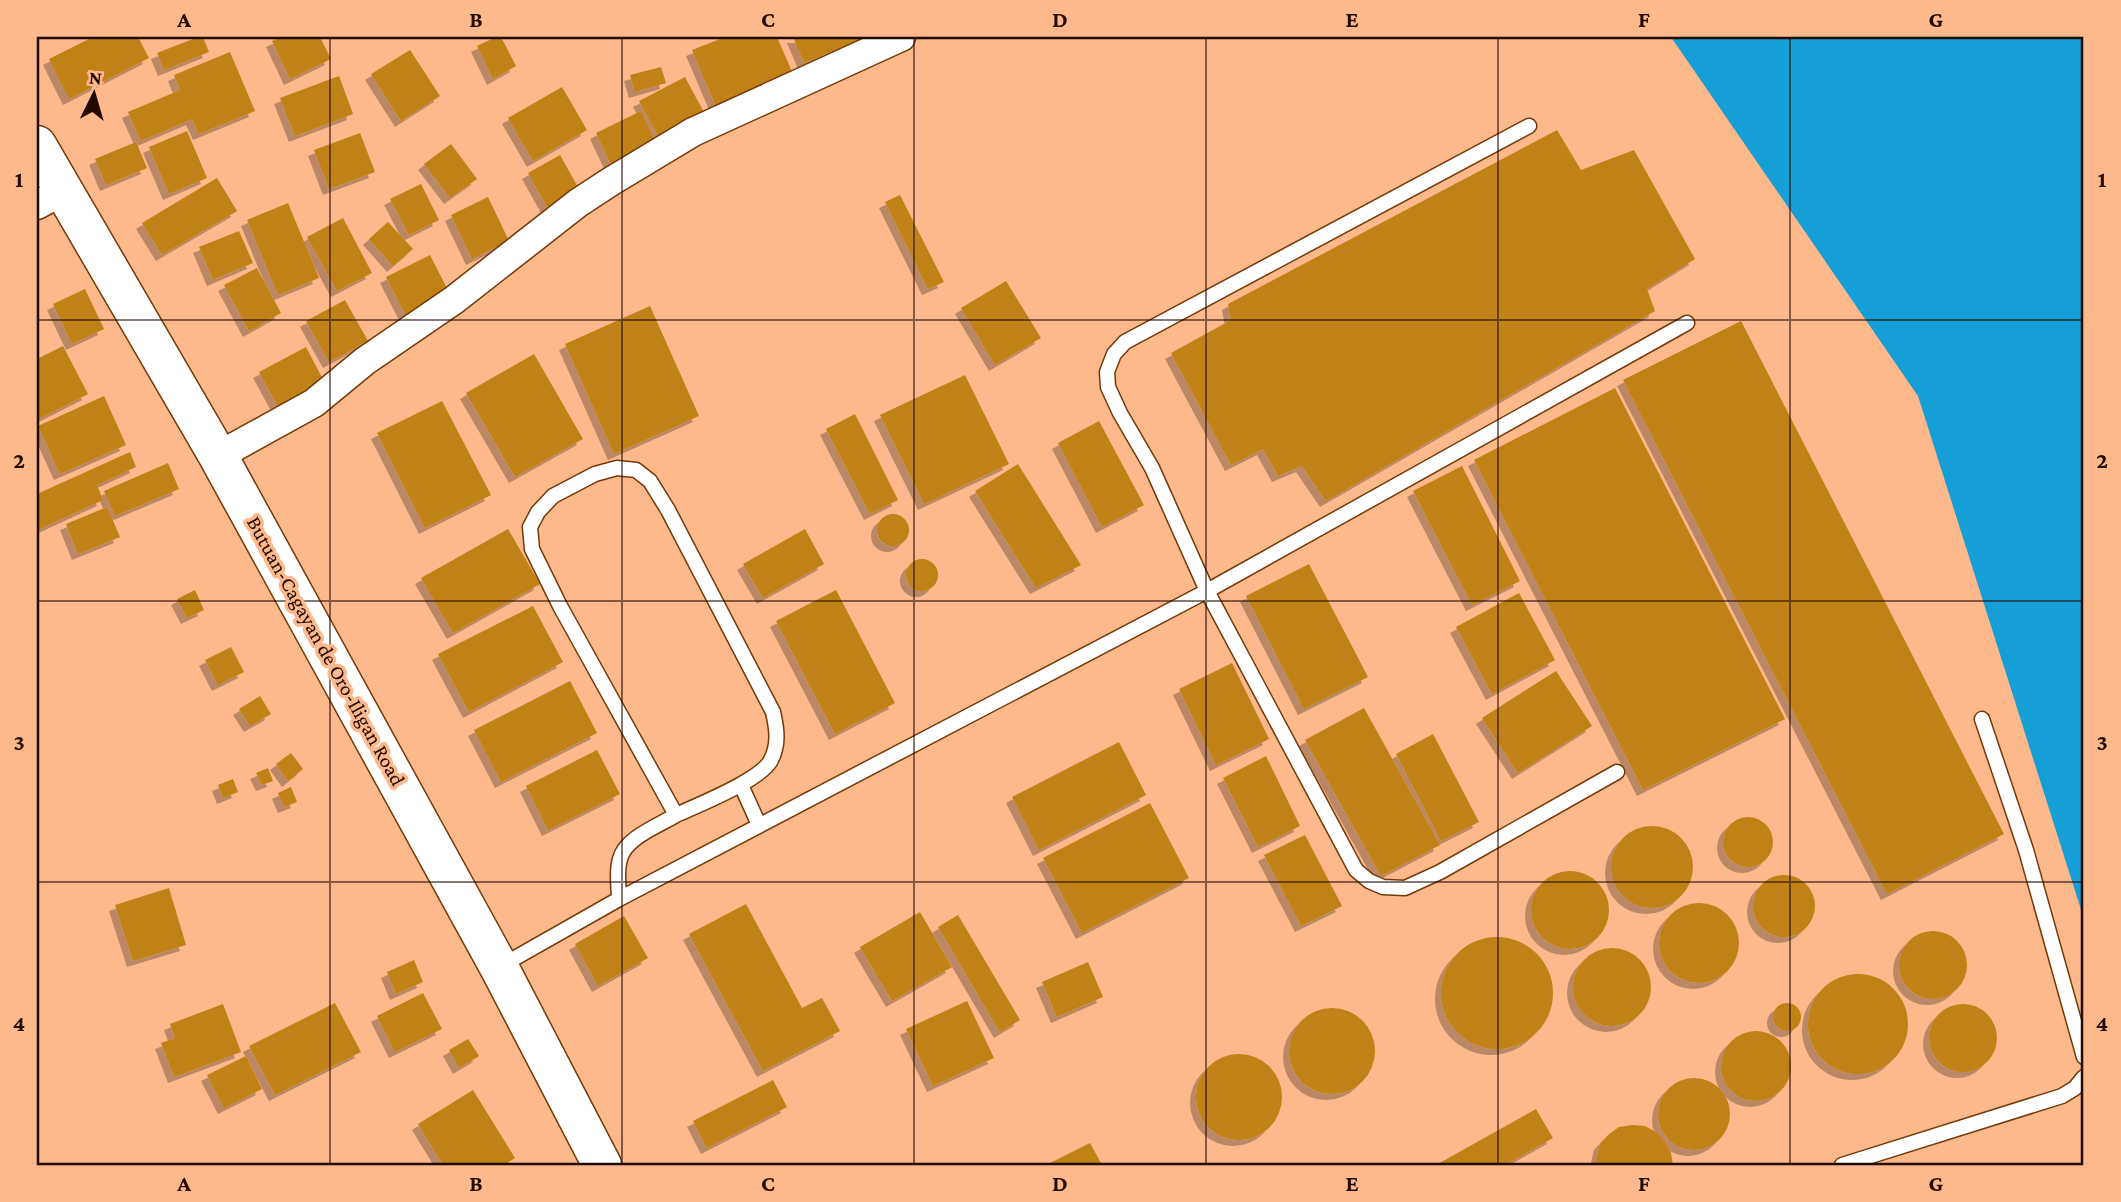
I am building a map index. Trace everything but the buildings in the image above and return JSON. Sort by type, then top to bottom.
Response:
[{"type":"highway","name":"Butuan-Cagayan de Oro-Iligan Road","points":[[37,145],[50,198],[218,456],[499,967],[601,1165]]},
{"type":"street","points":[[218,456],[314,403],[365,361],[454,300],[578,203],[610,182],[693,132],[901,37]]},
{"type":"lane","points":[[1529,126],[1125,342],[1114,354],[1107,372],[1108,387],[1152,468],[1207,591],[1356,870],[1369,881],[1383,887],[1405,888],[1440,873],[1618,772]]},
{"type":"lane","points":[[499,967],[619,899],[1207,591],[1687,323]]},
{"type":"lane","points":[[619,899],[620,856],[634,840],[676,815],[741,785],[769,764],[777,740],[773,712],[668,510],[650,481],[636,470],[617,468],[595,474],[553,496],[538,512],[530,527],[531,549],[676,815]]},
{"type":"lane","points":[[1982,719],[2026,850],[2084,1057]]},
{"type":"lane","points":[[741,785],[759,825]]},
{"type":"lane","points":[[1842,1165],[2062,1096],[2075,1088],[2084,1077]]},
{"type":"water","points":[[1671,37],[2084,37],[2084,919],[1918,396]]}]
